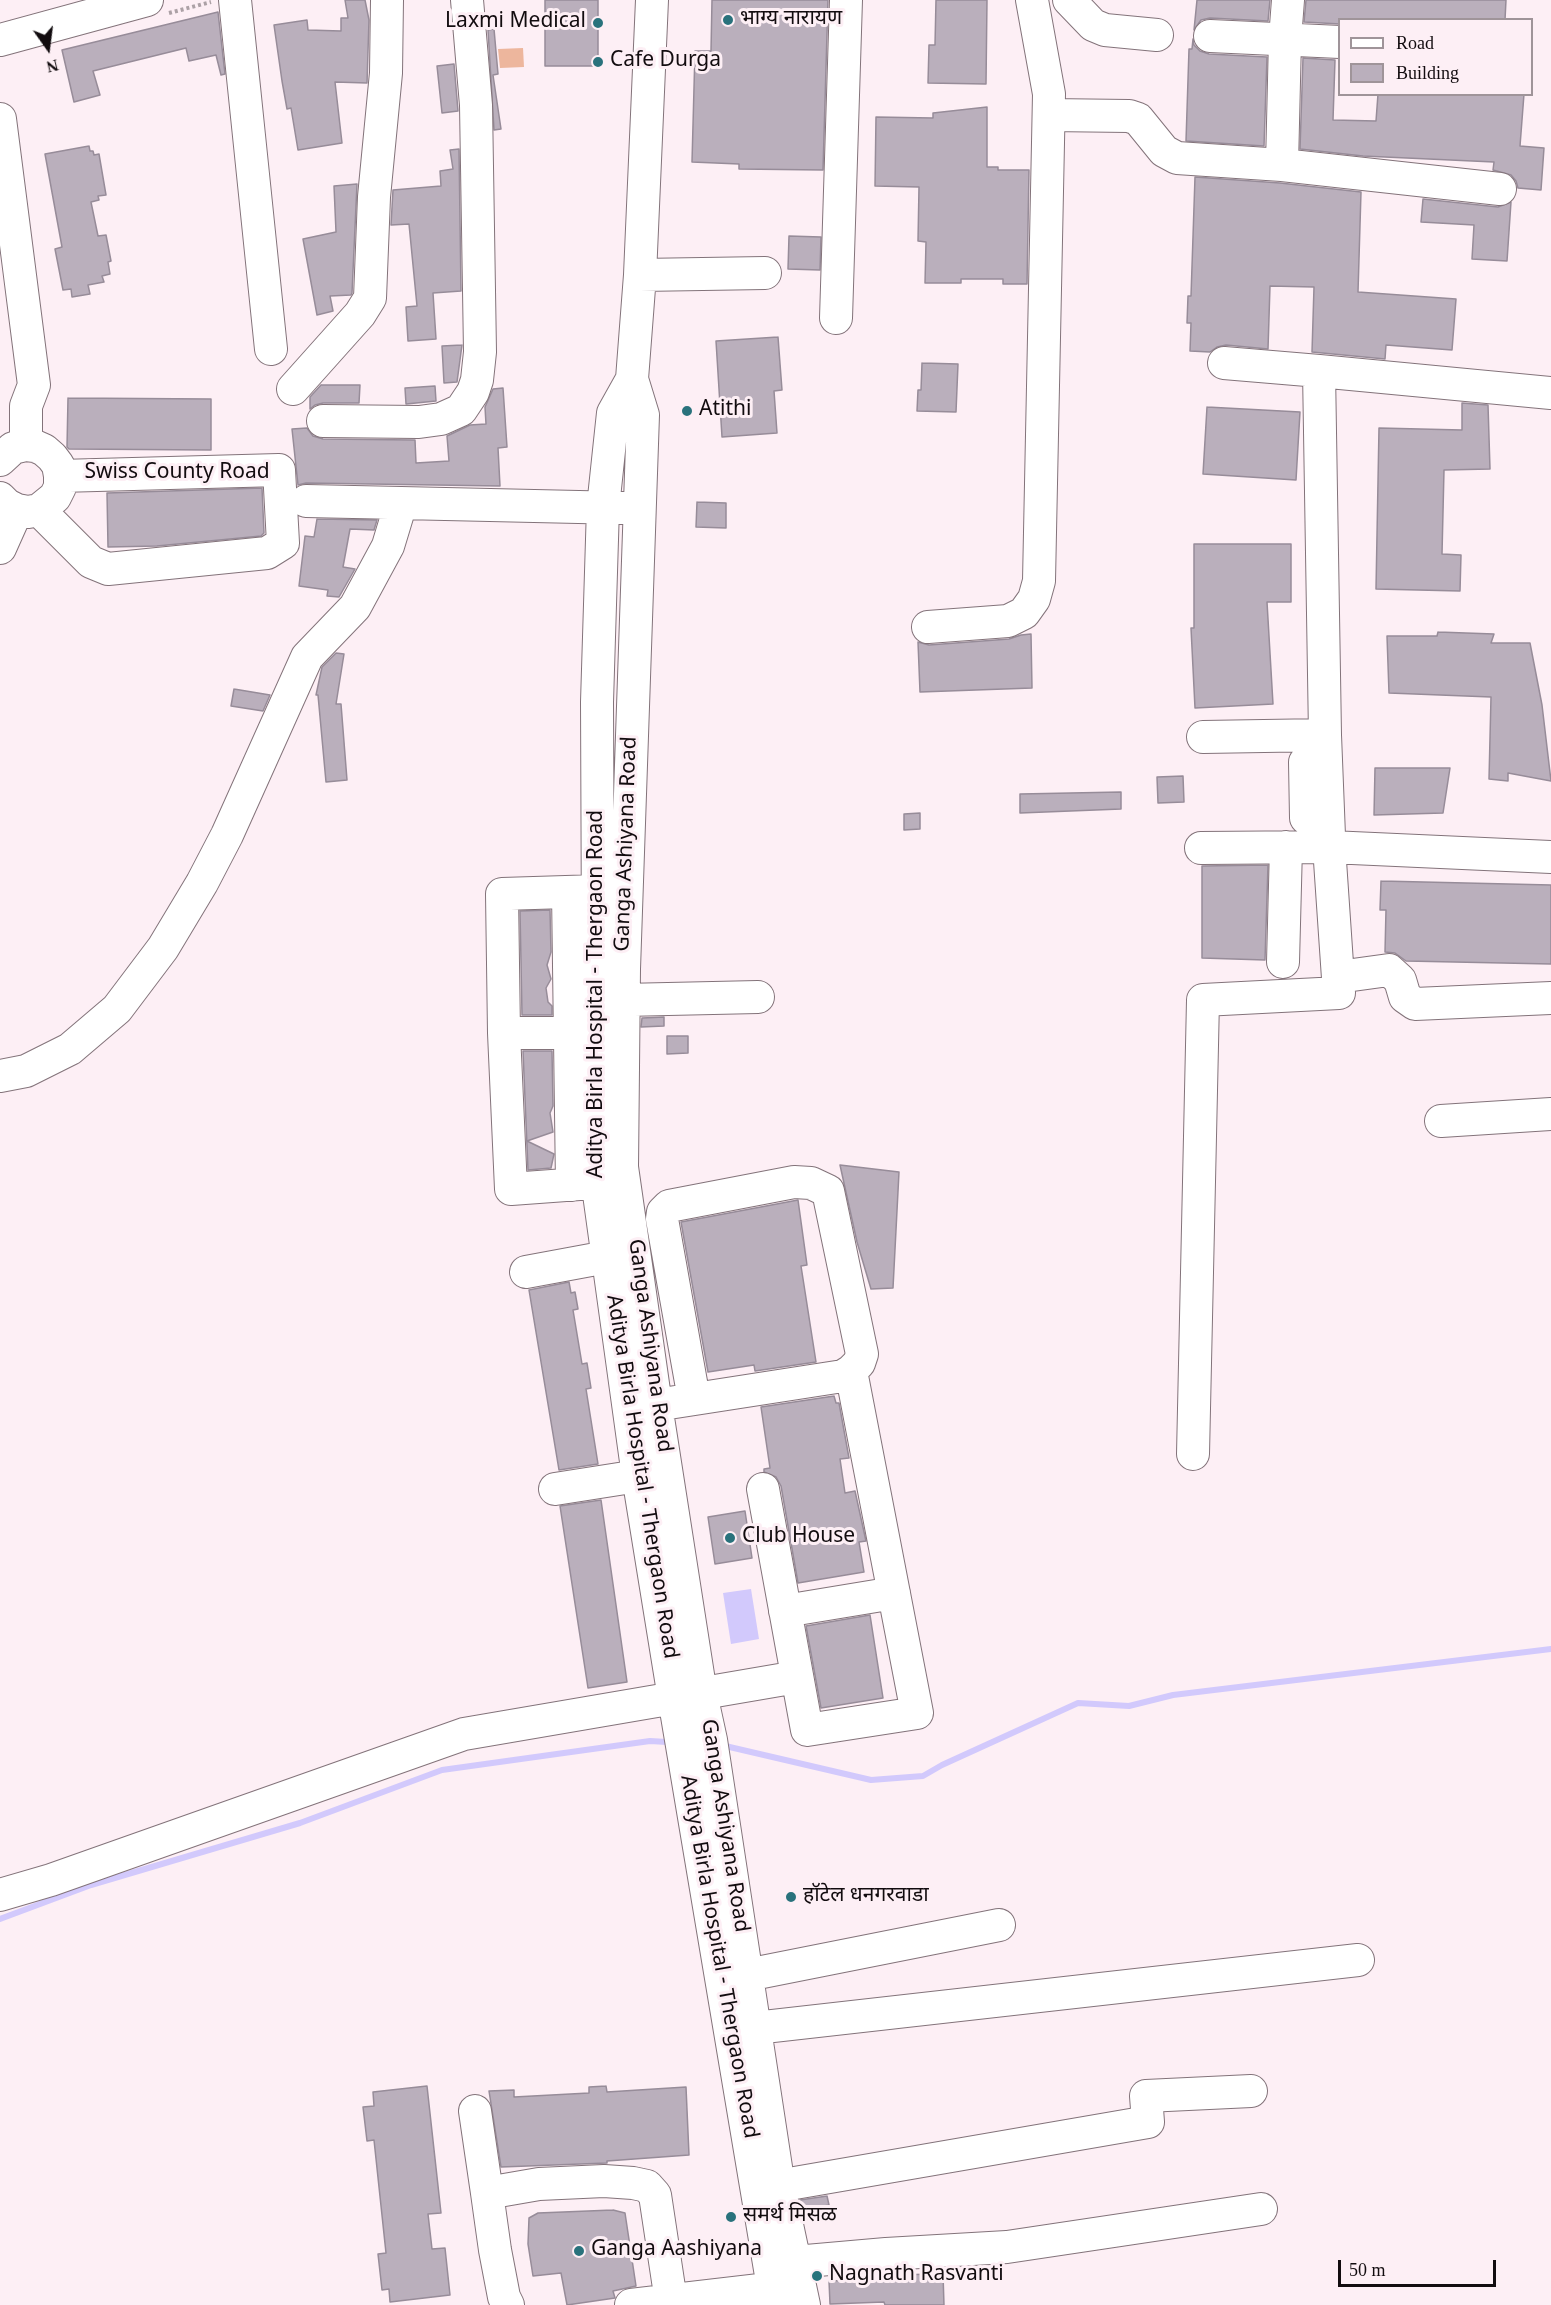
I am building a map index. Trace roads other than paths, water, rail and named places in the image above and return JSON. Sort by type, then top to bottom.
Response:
[{"type":"street","points":[[0,18],[67,0]]},
{"type":"street","points":[[0,40],[147,0]]},
{"type":"street","points":[[234,0],[271,349]]},
{"type":"street","points":[[293,389],[360,314],[370,298],[374,197],[386,74],[387,0]]},
{"type":"street","points":[[323,421],[419,422],[441,419],[461,410],[477,380],[480,352],[476,105],[467,0]]},
{"type":"street","name":"Aditya Birla Hospital - Thergaon Road","points":[[652,0],[640,275],[632,379],[613,413],[603,507],[597,702],[583,892],[596,1033],[594,1109],[584,1184],[607,1257],[643,1407],[638,1476],[687,1696],[767,2188],[790,2294]]},
{"type":"street","points":[[836,318],[846,0]]},
{"type":"street","points":[[928,627],[1008,621],[1024,613],[1034,599],[1039,581],[1049,94],[1032,0]]},
{"type":"street","points":[[1070,0],[1094,25],[1105,30],[1157,35]]},
{"type":"street","points":[[1282,165],[1288,0]]},
{"type":"street","points":[[1210,36],[1338,42]]},
{"type":"street","points":[[1049,115],[1129,116],[1138,119],[1164,151],[1177,158],[1282,165],[1500,189]]},
{"type":"street","points":[[0,118],[30,396]]},
{"type":"street","points":[[0,252],[19,388],[30,396]]},
{"type":"street","points":[[640,275],[765,273]]},
{"type":"street","points":[[1224,363],[1551,393]]},
{"type":"street","points":[[1306,818],[1315,734],[1319,371]]},
{"type":"street","name":"Ganga Ashiyana Road","points":[[632,379],[643,415],[623,1000],[596,1033],[622,1167],[643,1407],[687,1696],[711,1740],[755,2028],[767,2188]]},
{"type":"street","name":"Swiss County Road","points":[[19,506],[55,497],[60,487],[58,465],[44,450],[13,453],[30,396]]},
{"type":"street","name":"Swiss County Road","points":[[19,506],[92,562],[108,569],[267,553],[283,543],[279,470],[60,476]]},
{"type":"street","points":[[306,501],[639,508]]},
{"type":"street","points":[[0,1076],[26,1071],[70,1049],[117,1009],[163,948],[202,883],[227,835],[307,657],[355,607],[388,546],[401,503]]},
{"type":"street","name":"Swiss County Road","points":[[0,548],[19,506]]},
{"type":"street","points":[[1203,737],[1315,734]]},
{"type":"street","points":[[1315,734],[1330,847],[1338,985]]},
{"type":"street","points":[[1283,962],[1286,847]]},
{"type":"street","points":[[1201,848],[1330,847],[1551,857]]},
{"type":"street","points":[[583,892],[502,894],[504,1034],[511,1189],[584,1184]]},
{"type":"street","points":[[1193,1454],[1203,1000],[1338,985],[1389,970],[1400,980],[1405,997],[1415,1004],[1551,998]]},
{"type":"street","points":[[623,1000],[758,997]]},
{"type":"street","points":[[504,1034],[596,1033]]},
{"type":"street","points":[[1441,1121],[1551,1114]]},
{"type":"street","points":[[643,1407],[843,1376],[859,1363],[862,1354],[828,1191],[811,1183],[794,1182],[669,1206],[663,1212],[662,1219],[694,1399]]},
{"type":"street","points":[[526,1272],[607,1257]]},
{"type":"street","points":[[763,1490],[807,1730],[917,1713],[851,1371]]},
{"type":"street","points":[[555,1489],[638,1476]]},
{"type":"street","points":[[785,1611],[894,1593]]},
{"type":"street","points":[[0,1895],[51,1880],[464,1734],[797,1677]]},
{"type":"street","points":[[747,1975],[999,1925]]},
{"type":"street","points":[[755,2028],[1358,1960]]},
{"type":"street","points":[[767,2188],[1148,2122],[1146,2096],[1251,2091]]},
{"type":"street","points":[[475,2111],[495,2250],[504,2297],[508,2305]]},
{"type":"street","points":[[487,2193],[538,2184],[604,2181],[647,2186],[655,2195],[671,2301]]},
{"type":"street","points":[[631,2305],[790,2294],[886,2254],[1007,2247],[1261,2209]]},
{"type":"waterway","points":[[721,1745],[871,1780],[923,1776],[942,1765],[1078,1703],[1129,1706],[1173,1695],[1551,1649]]},
{"type":"waterway","points":[[0,1919],[91,1885],[300,1823],[442,1770],[650,1741],[667,1742]]},
{"type":"place","name":"भाग्य नारायण","points":[[728,20]]},
{"type":"place","name":"Laxmi Medical","points":[[598,23]]},
{"type":"place","name":"Cafe Durga","points":[[598,62]]},
{"type":"place","name":"Atithi","points":[[687,411]]},
{"type":"place","name":"Club House","points":[[730,1538]]},
{"type":"place","name":"हॉटेल धनगरवाडा","points":[[791,1897]]},
{"type":"place","name":"समर्थ मिसळ","points":[[731,2217]]},
{"type":"place","name":"Ganga Aashiyana","points":[[579,2251]]},
{"type":"place","name":"Nagnath Rasvanti","points":[[817,2276]]}]
